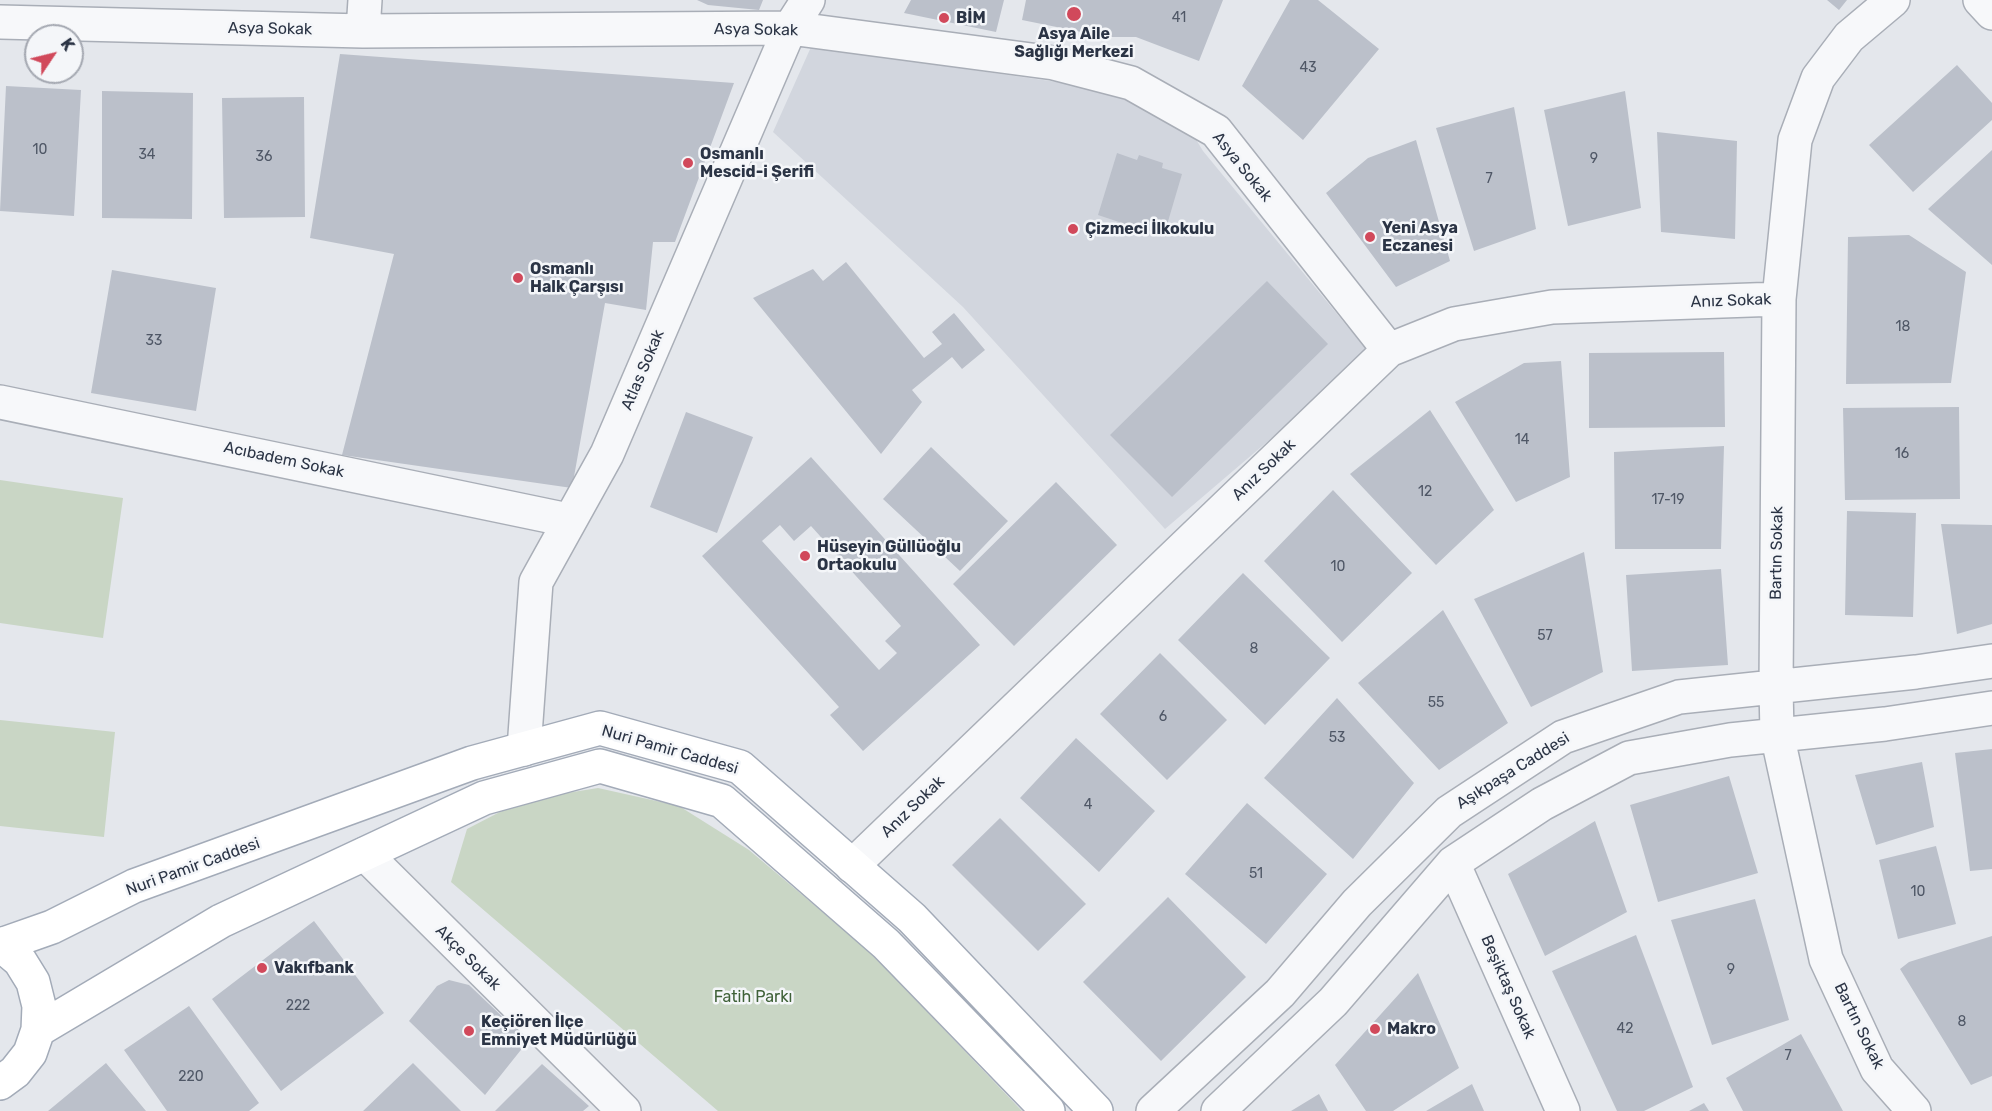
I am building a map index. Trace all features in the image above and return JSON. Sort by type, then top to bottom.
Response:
[{"type":"main road","name":"Nuri Pamir Caddesi","points":[[1,944],[52,927],[134,886],[472,763],[600,728],[740,767],[912,918],[1096,1111]]},
{"type":"main road","points":[[38,1030],[221,921],[484,798],[600,766],[722,801],[886,944],[1048,1111]]},
{"type":"main road","points":[[0,1083],[15,1072],[30,1053],[38,1030],[39,1006],[33,981],[20,961],[1,944]]},
{"type":"street","name":"Atlas Sokak","points":[[524,749],[536,582],[568,520],[607,454],[790,28],[808,0]]},
{"type":"street","name":"Bartın Sokak","points":[[1893,0],[1849,38],[1818,78],[1795,140],[1779,299],[1776,687],[1777,734],[1826,959],[1877,1069],[1914,1111]]},
{"type":"street","points":[[1980,0],[1992,14]]},
{"type":"street","name":"Asya Sokak","points":[[0,22],[364,16],[790,28],[1054,63],[1131,83],[1216,131],[1389,350]]},
{"type":"street","name":"Anız Sokak","points":[[852,866],[1389,350],[1454,324],[1552,307],[1779,299]]},
{"type":"street","name":"Acıbadem Sokak","points":[[0,402],[568,520]]},
{"type":"street","name":"Aşıkpaşa Caddesi","points":[[1153,1111],[1280,993],[1356,903],[1449,812],[1563,737],[1679,697],[1992,661]]},
{"type":"street","points":[[1218,1111],[1333,1002],[1453,863],[1542,804],[1629,758],[1730,740],[1885,724],[1992,708]]},
{"type":"street","name":"Akçe Sokak","points":[[364,854],[624,1111]]},
{"type":"street","name":"Beşiktaş Sokak","points":[[1453,863],[1563,1111]]},
{"type":"shaded area","name":"Çizmeci İlkokulu","points":[[811,47],[1064,83],[1118,97],[1189,128],[1203,151],[1370,354],[1165,529],[963,307],[773,132]]},
{"type":"green space","points":[[0,480],[123,498],[103,638],[0,623]]},
{"type":"green space","points":[[0,720],[115,732],[104,837],[0,826]]},
{"type":"green space","name":"Fatih Parkı","points":[[598,788],[679,806],[749,850],[870,952],[1022,1111],[718,1111],[451,882],[467,829],[523,800]]},
{"type":"building","points":[[697,0],[763,0],[759,10],[708,5]]},
{"type":"building","points":[[911,0],[1004,0],[996,32],[904,13]]},
{"type":"building","points":[[1026,0],[1223,0],[1199,61],[1136,37],[1106,37],[1022,20]]},
{"type":"building","points":[[1290,0],[1318,0],[1379,49],[1303,140],[1242,86]]},
{"type":"building","points":[[1827,0],[1847,0],[1839,10]]},
{"type":"building","name":"Osmanlı Halk Çarşısı","points":[[340,54],[734,83],[675,242],[653,242],[646,310],[605,303],[572,488],[342,455],[394,254],[310,238]]},
{"type":"building","points":[[1957,65],[1992,103],[1992,120],[1913,192],[1869,145]]},
{"type":"building","points":[[6,86],[81,90],[74,216],[0,211]]},
{"type":"building","points":[[102,91],[193,93],[192,219],[102,218]]},
{"type":"building","points":[[1625,91],[1641,208],[1568,226],[1544,110]]},
{"type":"building","points":[[304,97],[305,217],[224,218],[222,98]]},
{"type":"building","points":[[1514,107],[1536,229],[1474,251],[1436,128]]},
{"type":"building","points":[[1657,132],[1737,141],[1735,239],[1661,232]]},
{"type":"building","points":[[1416,140],[1450,261],[1396,287],[1326,193],[1368,158]]},
{"type":"building","points":[[1992,150],[1992,265],[1928,209]]},
{"type":"building","points":[[1117,153],[1137,160],[1139,155],[1163,163],[1162,168],[1182,174],[1164,235],[1143,229],[1142,233],[1118,226],[1119,222],[1098,215]]},
{"type":"building","points":[[1909,235],[1966,272],[1951,383],[1846,384],[1848,237]]},
{"type":"building","points":[[846,262],[924,358],[942,344],[932,332],[954,313],[985,350],[962,369],[952,357],[912,390],[922,402],[881,454],[753,298],[813,269],[823,281]]},
{"type":"building","points":[[112,270],[216,288],[196,411],[91,393]]},
{"type":"building","points":[[1267,281],[1328,344],[1172,497],[1110,435]]},
{"type":"building","points":[[1724,352],[1725,427],[1589,428],[1589,353]]},
{"type":"building","points":[[1561,361],[1570,477],[1516,502],[1455,402],[1524,363]]},
{"type":"building","points":[[1959,407],[1960,499],[1845,500],[1843,408]]},
{"type":"building","points":[[1430,410],[1494,510],[1436,565],[1350,474]]},
{"type":"building","points":[[686,412],[753,437],[717,533],[650,507]]},
{"type":"building","points":[[1724,446],[1721,549],[1615,549],[1614,452]]},
{"type":"building","points":[[931,447],[1008,521],[960,571],[883,499]]},
{"type":"building","points":[[811,457],[980,645],[863,751],[830,715],[839,707],[702,556]],"holes":[[[780,525],[794,541],[811,526],[901,626],[885,641],[897,653],[879,670],[762,541]]]},
{"type":"building","points":[[1056,482],[1117,545],[1014,646],[953,584]]},
{"type":"building","points":[[1333,490],[1412,573],[1342,642],[1264,561]]},
{"type":"building","points":[[1847,511],[1916,513],[1913,617],[1845,615]]},
{"type":"building","points":[[1941,524],[1992,525],[1992,624],[1957,634]]},
{"type":"building","points":[[1584,552],[1603,672],[1531,707],[1474,599]]},
{"type":"building","points":[[1721,569],[1728,665],[1632,671],[1626,575]]},
{"type":"building","points":[[1243,573],[1330,658],[1265,725],[1178,640]]},
{"type":"building","points":[[1443,610],[1508,723],[1439,770],[1358,683]]},
{"type":"building","points":[[1160,653],[1227,720],[1167,780],[1100,714]]},
{"type":"building","points":[[1337,698],[1414,783],[1353,859],[1264,778]]},
{"type":"building","points":[[1076,738],[1155,811],[1099,872],[1020,798]]},
{"type":"building","points":[[1992,749],[1992,869],[1970,871],[1955,753]]},
{"type":"building","points":[[1922,762],[1934,827],[1876,845],[1855,775]]},
{"type":"building","points":[[1729,776],[1758,873],[1658,902],[1630,805]]},
{"type":"building","points":[[1247,803],[1327,874],[1266,944],[1185,874]]},
{"type":"building","points":[[1000,818],[1086,904],[1038,951],[952,865]]},
{"type":"building","points":[[1595,821],[1627,912],[1545,956],[1508,874]]},
{"type":"building","points":[[1936,846],[1956,924],[1898,939],[1879,860]]},
{"type":"building","points":[[1168,897],[1246,977],[1161,1061],[1083,982]]},
{"type":"building","points":[[1755,899],[1789,1020],[1712,1045],[1671,920]]},
{"type":"building","points":[[314,921],[384,1013],[281,1091],[212,999]]},
{"type":"building","points":[[1636,935],[1693,1087],[1644,1111],[1617,1111],[1552,971]]},
{"type":"building","points":[[1992,936],[1992,1076],[1971,1085],[1900,969],[1909,962]]},
{"type":"building","points":[[1418,973],[1459,1068],[1393,1111],[1366,1111],[1335,1065]]},
{"type":"building","name":"Keçiören İlçe Emniyet Müdürlüğü","points":[[449,980],[469,985],[528,1041],[485,1095],[409,1021],[437,986]]},
{"type":"building","points":[[189,1006],[259,1103],[249,1111],[167,1111],[124,1050]]},
{"type":"building","points":[[1801,1034],[1843,1111],[1743,1111],[1726,1078]]},
{"type":"building","points":[[106,1063],[146,1111],[48,1111]]},
{"type":"building","points":[[413,1063],[461,1111],[363,1111]]},
{"type":"building","points":[[542,1064],[589,1106],[583,1111],[495,1111]]},
{"type":"building","points":[[1472,1084],[1484,1111],[1426,1111]]},
{"type":"building","points":[[1319,1094],[1328,1111],[1291,1111]]},
{"type":"building","points":[[1704,1103],[1709,1111],[1689,1111]]},
{"type":"place","name":"Asya Aile Sağlığı Merkezi","points":[[1074,14]]},
{"type":"place","name":"BİM","points":[[944,18]]},
{"type":"place","name":"Osmanlı Mescid-i Şerifi","points":[[688,163]]},
{"type":"place","name":"Çizmeci İlkokulu","points":[[1073,229]]},
{"type":"place","name":"Yeni Asya Eczanesi","points":[[1370,237]]},
{"type":"place","name":"Osmanlı Halk Çarşısı","points":[[518,278]]},
{"type":"place","name":"Hüseyin Güllüoğlu Ortaokulu","points":[[805,556]]},
{"type":"place","name":"Vakıfbank","points":[[262,968]]},
{"type":"place","name":"Makro","points":[[1375,1029]]},
{"type":"place","name":"Keçiören İlçe Emniyet Müdürlüğü","points":[[469,1031]]}]
